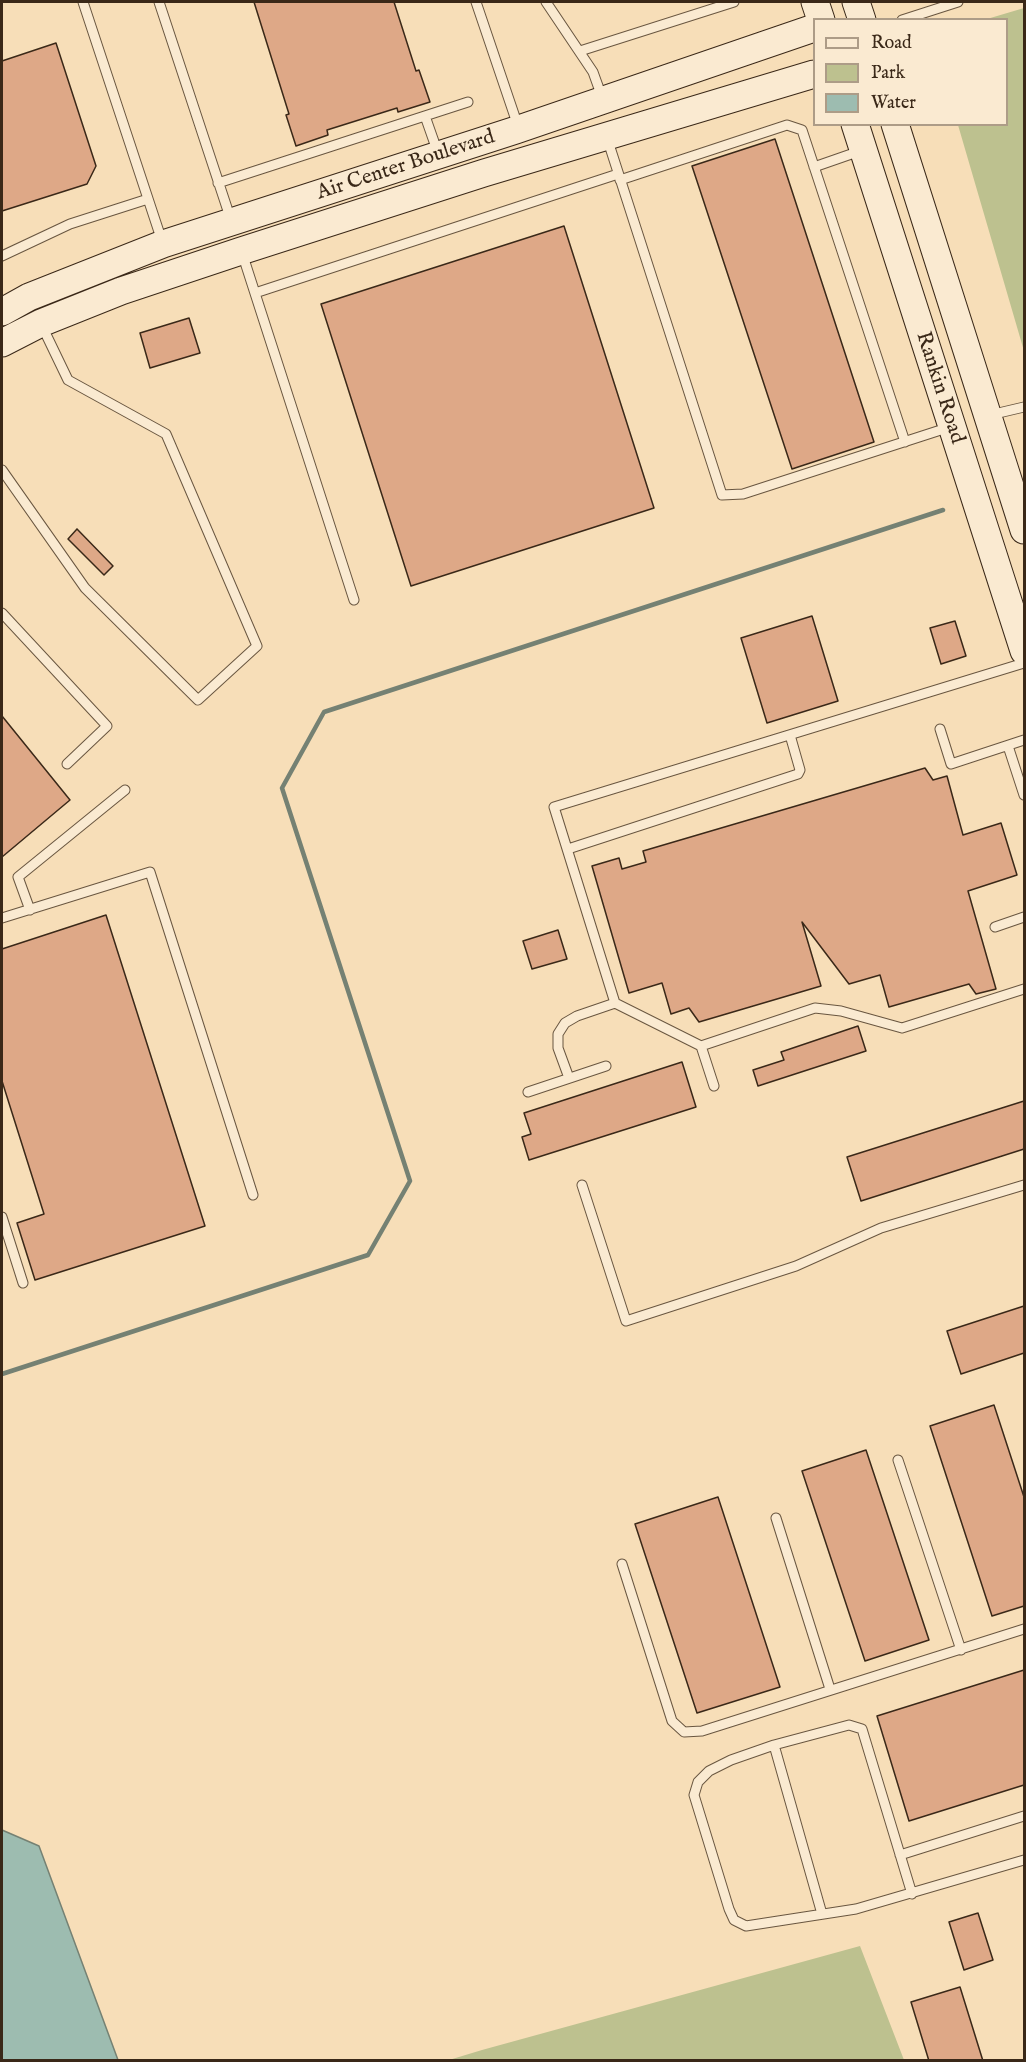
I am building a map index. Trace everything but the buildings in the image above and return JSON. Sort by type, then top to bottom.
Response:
[{"type":"street","points":[[815,2],[820,18]]},
{"type":"street","points":[[856,2],[861,18]]},
{"type":"street","name":"Air Center Boulevard","points":[[2,312],[29,297],[162,244],[519,129],[813,28]]},
{"type":"street","name":"Air Center Boulevard","points":[[2,343],[41,322],[121,291],[241,251],[529,160],[813,74]]},
{"type":"street","name":"Rankin Road","points":[[896,126],[1024,530]]},
{"type":"street","points":[[519,129],[529,160]]},
{"type":"street","name":"Rankin Road","points":[[859,137],[1024,651]]},
{"type":"street","points":[[231,222],[241,251]]},
{"type":"street","points":[[29,297],[41,322]]},
{"type":"street","points":[[952,427],[988,416]]},
{"type":"lane","points":[[83,2],[162,244]]},
{"type":"lane","points":[[159,2],[231,222]]},
{"type":"lane","points":[[476,2],[519,129]]},
{"type":"lane","points":[[546,2],[593,72],[602,99]]},
{"type":"lane","points":[[580,51],[734,2]]},
{"type":"lane","points":[[908,18],[958,2]]},
{"type":"lane","points":[[218,183],[468,102]]},
{"type":"lane","points":[[425,116],[438,155]]},
{"type":"lane","points":[[255,293],[787,125],[802,130],[905,442]]},
{"type":"lane","points":[[814,167],[859,137]]},
{"type":"lane","points":[[607,138],[722,495],[743,494],[952,427]]},
{"type":"lane","points":[[2,256],[70,224],[148,199]]},
{"type":"lane","points":[[241,251],[354,600]]},
{"type":"lane","points":[[2,470],[85,588],[198,700],[257,646],[166,434],[68,380],[41,322]]},
{"type":"lane","points":[[988,416],[1024,407]]},
{"type":"lane","points":[[2,613],[108,726],[67,764]]},
{"type":"lane","points":[[615,1003],[554,807],[1024,663]]},
{"type":"lane","points":[[940,729],[951,764],[1024,740]]},
{"type":"lane","points":[[567,849],[798,774],[800,770],[790,735]]},
{"type":"lane","points":[[1008,746],[1024,795]]},
{"type":"lane","points":[[30,909],[18,877],[125,790]]},
{"type":"lane","points":[[2,918],[150,872],[253,1195]]},
{"type":"lane","points":[[995,927],[1024,917]]},
{"type":"lane","points":[[569,1078],[558,1047],[558,1034],[565,1023],[615,1003],[701,1046],[815,1008],[841,1011],[902,1028],[1024,989]]},
{"type":"lane","points":[[701,1046],[714,1086]]},
{"type":"lane","points":[[528,1092],[606,1066]]},
{"type":"lane","points":[[582,1185],[626,1321],[796,1266],[881,1228],[1024,1185]]},
{"type":"lane","points":[[2,1218],[23,1283]]},
{"type":"lane","points":[[898,1460],[961,1650]]},
{"type":"lane","points":[[776,1518],[830,1689]]},
{"type":"lane","points":[[622,1564],[672,1721],[684,1732],[702,1731],[1024,1629]]},
{"type":"lane","points":[[912,1894],[862,1729],[849,1725],[774,1746],[731,1760],[709,1771],[698,1782],[694,1795],[734,1920],[746,1926],[856,1909],[912,1894],[1024,1860]]},
{"type":"lane","points":[[774,1746],[822,1914]]},
{"type":"lane","points":[[900,1855],[1024,1816]]},
{"type":"green space","points":[[1024,8],[1024,351],[958,126],[1008,126],[1008,18],[990,18]]},
{"type":"green space","points":[[860,1946],[904,2060],[449,2060],[482,2050]]},
{"type":"water","points":[[2,1830],[39,1846],[118,2060],[2,2060]]},
{"type":"waterway","points":[[2,1374],[368,1255],[410,1181],[282,788],[324,712],[943,510]]}]
